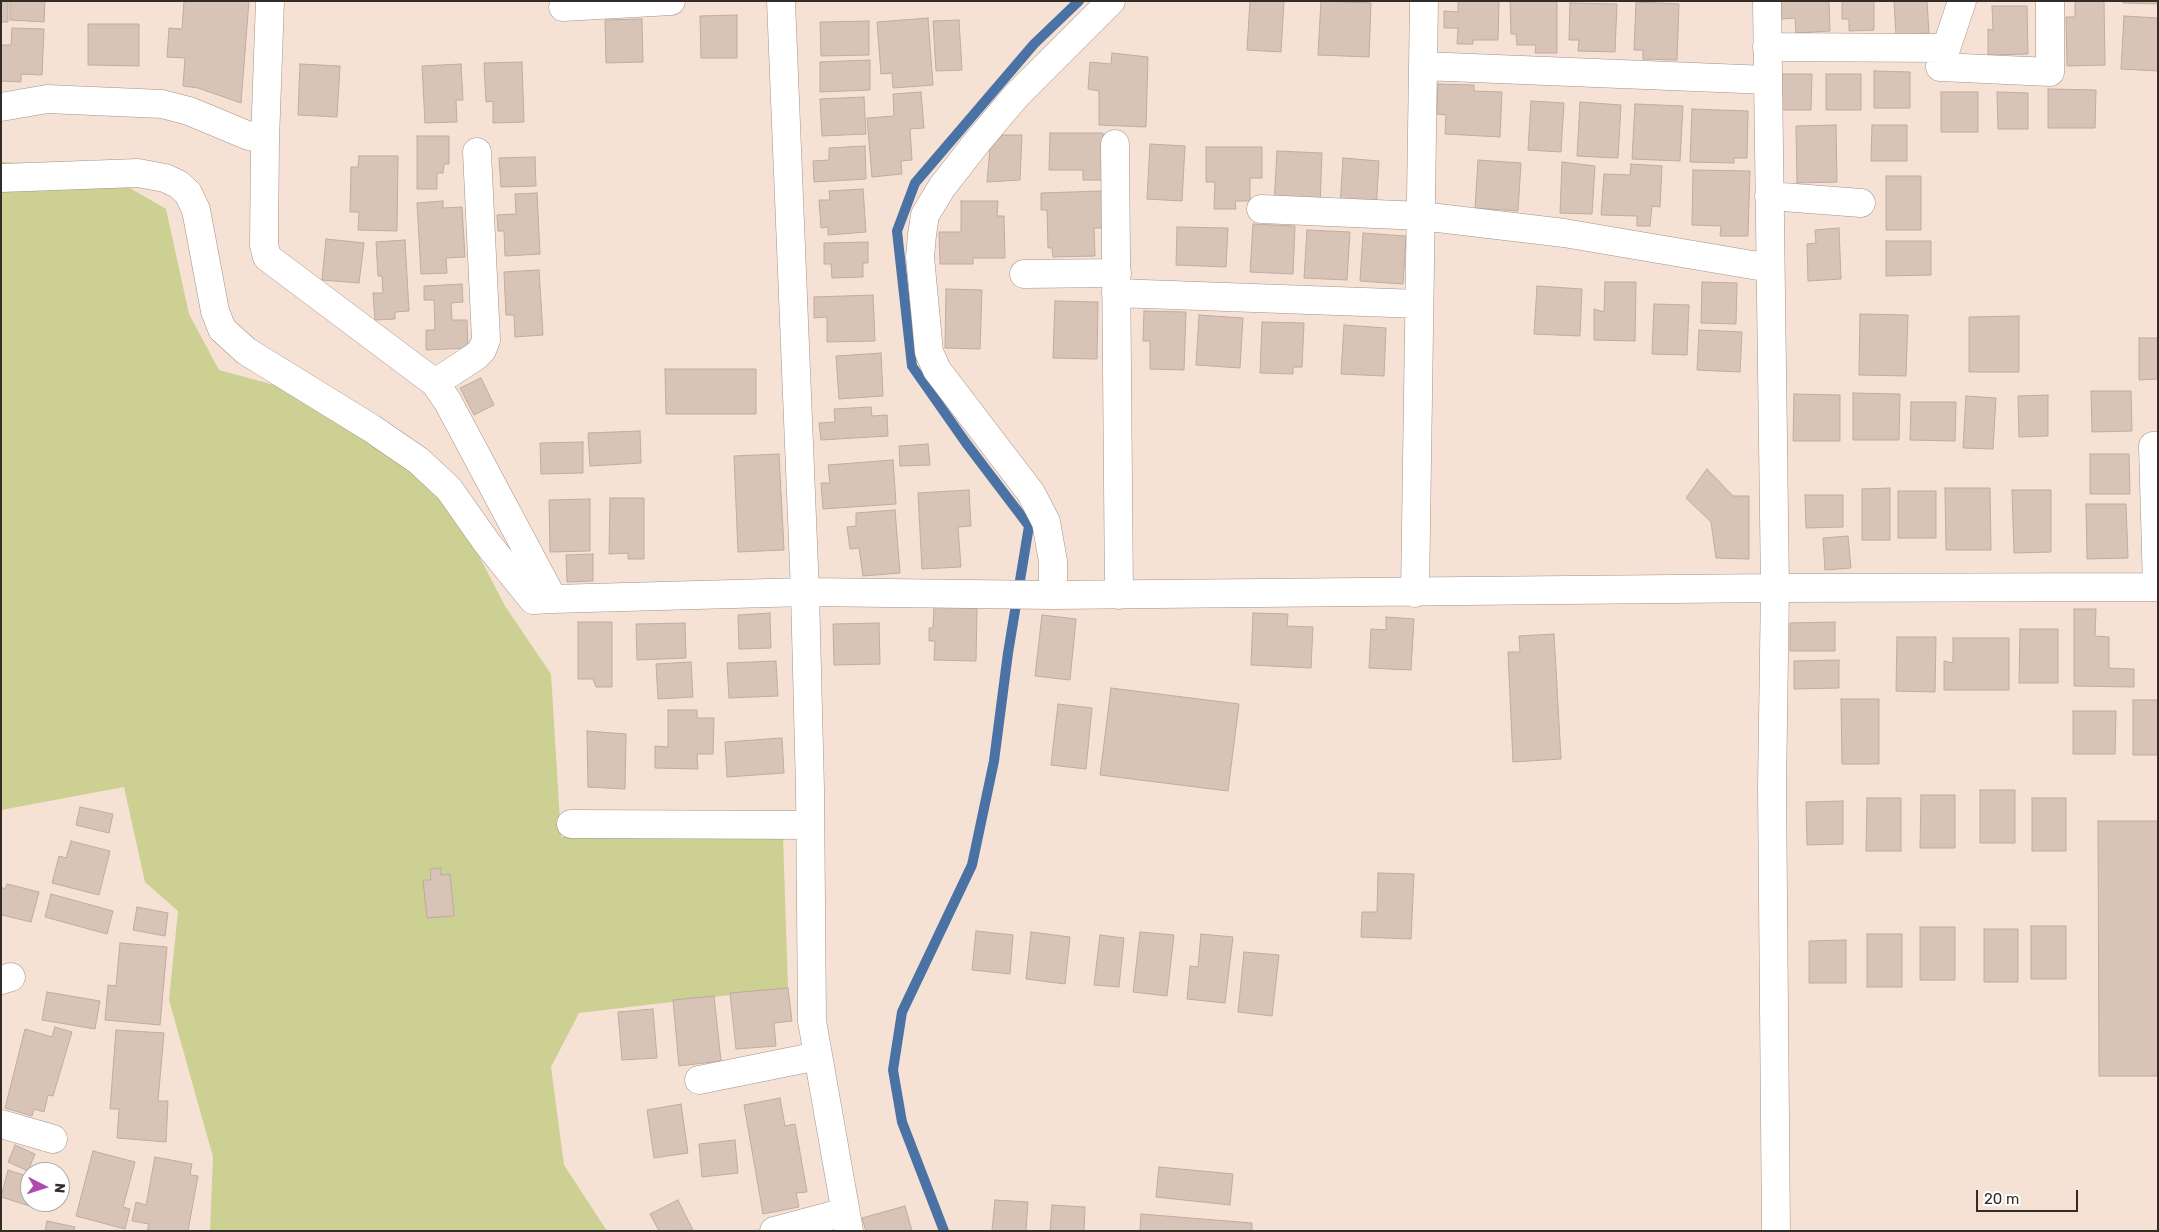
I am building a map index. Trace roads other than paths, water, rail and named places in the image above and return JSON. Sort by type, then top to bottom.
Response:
[{"type":"street","points":[[270,1],[264,140],[264,245],[268,257],[435,383],[448,402],[553,599]]},
{"type":"street","points":[[564,7],[671,1]]},
{"type":"street","points":[[774,1231],[847,1221],[812,1021],[805,592],[781,1]]},
{"type":"street","points":[[1047,595],[1053,560],[1046,522],[1031,493],[937,370],[929,352],[920,257],[922,236],[925,215],[942,187],[978,141],[1016,96],[1111,1]]},
{"type":"street","points":[[1415,593],[1424,1]]},
{"type":"street","points":[[1767,1],[1775,588],[1772,787],[1776,1231]]},
{"type":"street","points":[[1962,1],[1940,67],[2050,72],[2050,1]]},
{"type":"street","points":[[1767,46],[1946,48]]},
{"type":"street","points":[[1423,66],[1768,80]]},
{"type":"street","points":[[1,107],[47,99],[162,104],[189,111],[249,136],[264,140]]},
{"type":"street","points":[[1115,144],[1119,595]]},
{"type":"street","points":[[435,383],[476,356],[482,350],[486,340],[477,152]]},
{"type":"street","points":[[1,178],[138,172],[165,178],[178,184],[188,193],[196,210],[215,311],[222,329],[246,351],[371,428],[419,461],[449,489],[487,543],[533,600],[805,592],[1119,595],[1775,588],[2158,587],[2153,446],[2158,446]]},
{"type":"street","points":[[1769,196],[1861,203]]},
{"type":"street","points":[[1261,209],[1421,216],[1564,233],[1770,268]]},
{"type":"street","points":[[1024,274],[1117,283],[1419,304]]},
{"type":"street","points":[[571,824],[810,825]]},
{"type":"street","points":[[699,1080],[818,1056]]},
{"type":"street","points":[[1,1124],[53,1139]]},
{"type":"waterway","points":[[944,1231],[902,1122],[893,1070],[902,1012],[972,865],[994,761],[1008,653],[1029,526],[966,443],[912,366],[897,231],[915,183],[1034,44],[1079,1]]}]
